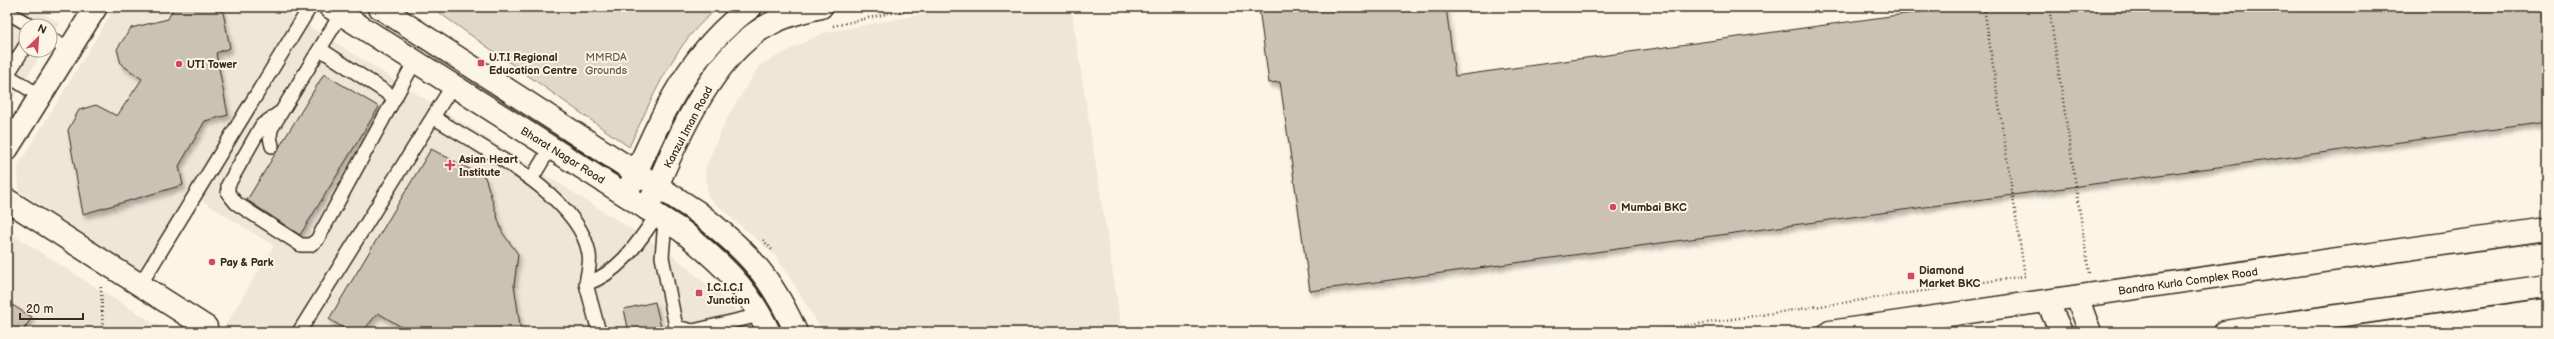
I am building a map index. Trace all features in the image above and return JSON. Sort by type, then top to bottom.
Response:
[{"type":"street","points":[[7,149],[96,7]]},
{"type":"street","points":[[378,7],[696,211],[736,243],[766,276],[796,332]]},
{"type":"street","points":[[626,195],[678,86],[705,48],[731,21],[751,7]]},
{"type":"street","name":"Kanzul Iman Road","points":[[656,215],[657,186],[700,99],[724,64],[748,40],[771,23],[821,7]]},
{"type":"street","name":"Bharat Nagar Road","points":[[335,11],[656,215],[719,261],[746,290],[764,324]]},
{"type":"street","points":[[7,200],[206,327]]},
{"type":"street","name":"Bandra Kurla Complex Road","points":[[1830,332],[2547,229]]},
{"type":"street","points":[[2225,332],[2547,286]]},
{"type":"street","points":[[2077,297],[2090,332]]},
{"type":"street","points":[[2047,301],[2061,332]]},
{"type":"lane","points":[[140,285],[310,7]]},
{"type":"lane","points":[[272,146],[270,133],[320,49],[335,11]]},
{"type":"lane","points":[[7,12],[18,18]]},
{"type":"lane","points":[[58,43],[69,51]]},
{"type":"lane","points":[[320,49],[395,98]]},
{"type":"lane","points":[[18,58],[7,75],[40,96]]},
{"type":"lane","points":[[282,111],[262,125],[228,184],[228,192],[236,204],[301,245],[310,245],[317,240],[415,61]]},
{"type":"lane","points":[[300,332],[453,85]]},
{"type":"lane","points":[[433,117],[532,178],[552,196],[580,228],[589,254],[586,284],[599,332]]},
{"type":"lane","points":[[532,178],[550,148]]},
{"type":"lane","points":[[586,284],[605,276],[623,262],[656,215]]},
{"type":"lane","points":[[656,215],[662,257],[676,326],[693,331],[764,324]]},
{"type":"path","points":[[832,26],[886,14],[930,7]]},
{"type":"path","points":[[1644,332],[2025,276],[1984,7]]},
{"type":"path","points":[[2049,7],[2090,278]]},
{"type":"path","points":[[758,235],[770,244],[777,258]]},
{"type":"path","points":[[100,259],[103,332]]},
{"type":"shaded area","points":[[7,7],[33,7],[50,18],[18,18],[18,58],[39,58],[7,108]]},
{"type":"shaded area","points":[[115,7],[279,7],[671,254],[737,310],[742,332],[221,332],[274,246],[199,199],[150,277],[19,191],[18,166]]},
{"type":"shaded area","points":[[961,7],[1071,7],[1122,332],[823,332],[777,257],[708,197],[705,168],[729,114],[760,65],[823,33]]},
{"type":"shaded area","points":[[7,231],[76,275],[168,332],[7,332]]},
{"type":"green space","name":"MMRDA Grounds","points":[[431,7],[720,7],[704,20],[677,53],[656,90],[629,147]]},
{"type":"building","points":[[222,7],[230,48],[216,53],[228,115],[205,121],[179,166],[183,185],[83,214],[68,130],[79,110],[96,105],[117,116],[142,79],[121,64],[117,49],[131,28],[168,19],[173,8]]},
{"type":"building","name":"Mumbai BKC","points":[[1446,7],[1455,76],[1956,7],[2547,7],[2547,122],[1310,291],[1280,82],[1269,83],[1259,8]]},
{"type":"building","points":[[324,74],[379,107],[300,235],[247,200]]},
{"type":"building","points":[[431,149],[485,177],[502,232],[518,254],[514,285],[521,332],[410,332],[378,313],[362,332],[350,332],[329,319]]},
{"type":"building","points":[[7,302],[32,317],[22,332],[7,332]]},
{"type":"building","points":[[655,302],[662,332],[629,332],[624,309]]},
{"type":"place","name":"U.T.I Regional Education Centre","points":[[481,63]]},
{"type":"place","name":"UTI Tower","points":[[179,64]]},
{"type":"place","name":"Asian Heart Institute","points":[[450,165]]},
{"type":"place","name":"Mumbai BKC","points":[[1613,207]]},
{"type":"place","name":"Pay & Park","points":[[212,262]]},
{"type":"place","name":"Diamond Market BKC","points":[[1911,276]]},
{"type":"place","name":"I.C.I.C.I Junction","points":[[699,293]]}]
